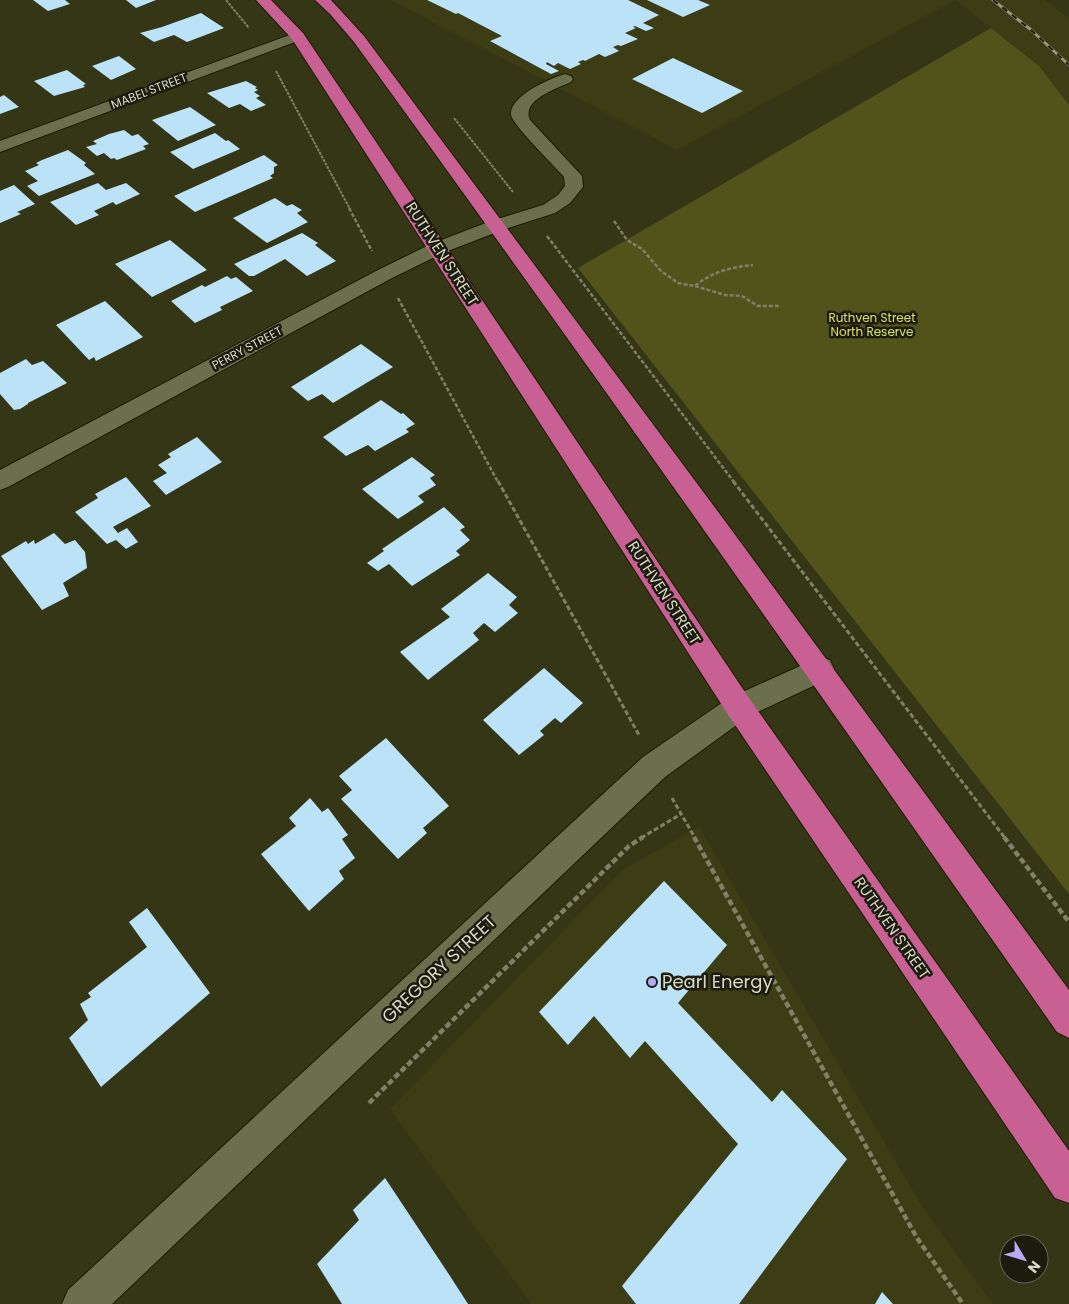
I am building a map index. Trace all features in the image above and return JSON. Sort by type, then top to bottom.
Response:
[{"type":"highway","name":"RUTHVEN STREET","points":[[263,0],[298,36],[739,707],[1069,1184]]},
{"type":"highway","points":[[322,0],[335,11],[359,39],[498,225],[820,669],[1069,1020]]},
{"type":"street","name":"MABEL STREET","points":[[0,147],[298,36]]},
{"type":"street","name":"PERRY STREET","points":[[0,481],[385,274],[438,248],[498,225],[549,209],[564,199],[570,193],[574,182],[570,171],[518,116],[518,111],[523,103],[564,79]]},
{"type":"street","name":"GREGORY STREET","points":[[82,1304],[654,767],[739,707],[820,669]]},
{"type":"path","points":[[226,0],[263,48],[616,696],[646,745],[654,767],[913,1230],[963,1304]]},
{"type":"path","points":[[531,215],[1069,922]]},
{"type":"path","points":[[614,221],[627,240],[642,248],[661,270],[678,282],[724,295],[742,296],[758,306],[781,306]]},
{"type":"path","points":[[695,286],[699,281],[712,275],[753,265]]},
{"type":"path","points":[[369,1104],[629,846],[681,814]]},
{"type":"shaded area","points":[[391,0],[955,0],[677,150]]},
{"type":"shaded area","points":[[956,0],[1045,0],[1069,19],[1069,105],[1039,66]]},
{"type":"shaded area","points":[[699,827],[923,1208],[993,1304],[531,1304],[390,1109],[622,870]]},
{"type":"green space","name":"Ruthven Street North Reserve","points":[[991,28],[1039,66],[1069,105],[1069,894],[578,268]]},
{"type":"building","points":[[33,0],[65,0],[70,4],[48,11]]},
{"type":"building","points":[[126,0],[156,0],[136,8]]},
{"type":"building","points":[[427,0],[628,0],[659,15],[643,23],[654,28],[646,31],[635,26],[633,27],[636,28],[625,33],[638,39],[613,47],[619,51],[605,57],[599,54],[585,61],[578,62],[581,64],[570,69],[558,63],[554,66],[547,62],[546,64],[559,71],[551,74],[490,41],[502,36],[458,13],[456,14]]},
{"type":"building","points":[[647,0],[698,0],[710,5],[683,17]]},
{"type":"building","points":[[201,13],[224,28],[187,42],[174,35],[154,42],[140,33],[162,27]]},
{"type":"building","points":[[119,56],[136,69],[111,80],[92,66]]},
{"type":"building","points":[[673,58],[743,91],[702,113],[632,79]]},
{"type":"building","points":[[67,70],[86,84],[83,85],[85,87],[54,96],[34,81]]},
{"type":"building","points":[[246,81],[257,87],[255,88],[258,90],[254,92],[260,96],[256,98],[266,105],[251,111],[240,104],[229,108],[207,93]]},
{"type":"building","points":[[4,95],[19,107],[0,114],[0,97]]},
{"type":"building","points":[[190,107],[216,125],[178,141],[152,120]]},
{"type":"building","points":[[124,130],[132,136],[138,134],[149,144],[143,146],[146,149],[117,160],[111,159],[104,153],[97,156],[86,147],[97,144],[93,141]]},
{"type":"building","points":[[215,133],[240,149],[193,169],[170,152]]},
{"type":"building","points":[[68,150],[86,163],[84,165],[95,174],[39,196],[27,186],[38,181],[25,171],[39,165],[36,163],[42,160]]},
{"type":"building","points":[[264,155],[278,165],[274,167],[274,173],[270,176],[273,178],[195,212],[174,196]]},
{"type":"building","points":[[98,183],[106,190],[126,183],[140,194],[116,205],[113,202],[94,211],[99,215],[76,225],[50,202]]},
{"type":"building","points":[[14,185],[35,204],[17,212],[21,214],[0,223],[0,191]]},
{"type":"building","points":[[275,198],[287,206],[292,204],[302,210],[297,213],[308,222],[267,243],[233,218]]},
{"type":"building","points":[[302,233],[318,243],[315,245],[336,261],[307,276],[285,259],[254,276],[249,276],[234,264]]},
{"type":"building","points":[[170,240],[207,270],[152,297],[115,264]]},
{"type":"building","points":[[227,276],[231,279],[236,277],[253,291],[220,307],[222,310],[195,323],[171,301],[202,285],[205,287]]},
{"type":"building","points":[[105,301],[143,337],[96,361],[94,357],[89,360],[56,325]]},
{"type":"building","points":[[361,344],[393,367],[333,403],[322,394],[308,401],[291,387]]},
{"type":"building","points":[[26,359],[32,365],[43,361],[67,383],[20,409],[14,410],[0,394],[0,373]]},
{"type":"building","points":[[381,400],[401,414],[403,413],[415,424],[406,429],[409,432],[375,451],[368,445],[346,456],[323,437]]},
{"type":"building","points":[[197,437],[222,462],[166,495],[153,481],[167,473],[158,465],[171,457],[168,454]]},
{"type":"building","points":[[412,457],[435,475],[430,478],[436,485],[418,496],[424,502],[398,519],[362,489]]},
{"type":"building","points":[[126,477],[151,506],[113,527],[118,533],[127,528],[138,542],[126,549],[116,540],[107,544],[75,512],[98,498],[95,494]]},
{"type":"building","points":[[444,507],[465,527],[460,530],[470,540],[456,551],[460,555],[412,586],[389,564],[378,571],[367,563],[384,551],[382,549]]},
{"type":"building","points":[[54,533],[65,544],[75,540],[85,552],[87,568],[63,583],[69,596],[42,610],[1,556],[26,541],[28,544],[34,540],[35,544]]},
{"type":"building","points":[[488,573],[517,597],[509,605],[518,613],[495,632],[484,623],[473,633],[479,640],[428,680],[400,652],[450,617],[441,609]]},
{"type":"building","points":[[544,668],[583,703],[561,723],[555,718],[540,731],[544,735],[519,755],[483,720]]},
{"type":"building","points":[[386,738],[449,806],[423,828],[427,833],[398,859],[341,799],[352,790],[339,776]]},
{"type":"building","points":[[310,798],[322,812],[328,808],[348,835],[342,839],[355,858],[339,871],[344,879],[309,911],[261,854],[296,826],[289,818]]},
{"type":"building","points":[[664,881],[727,945],[678,1003],[772,1102],[782,1090],[847,1159],[739,1304],[636,1304],[622,1286],[738,1144],[645,1041],[630,1058],[594,1016],[568,1045],[539,1012]]},
{"type":"building","points":[[147,908],[210,993],[101,1087],[69,1038],[88,1020],[80,1004],[91,997],[88,993],[147,947],[129,922]]},
{"type":"building","points":[[385,1178],[468,1304],[342,1304],[317,1264],[359,1220],[353,1210]]},
{"type":"building","points":[[882,1292],[893,1304],[875,1304]]},
{"type":"railway","points":[[993,0],[1030,29],[1069,65]]},
{"type":"place","name":"Pearl Energy","points":[[652,982]]}]
